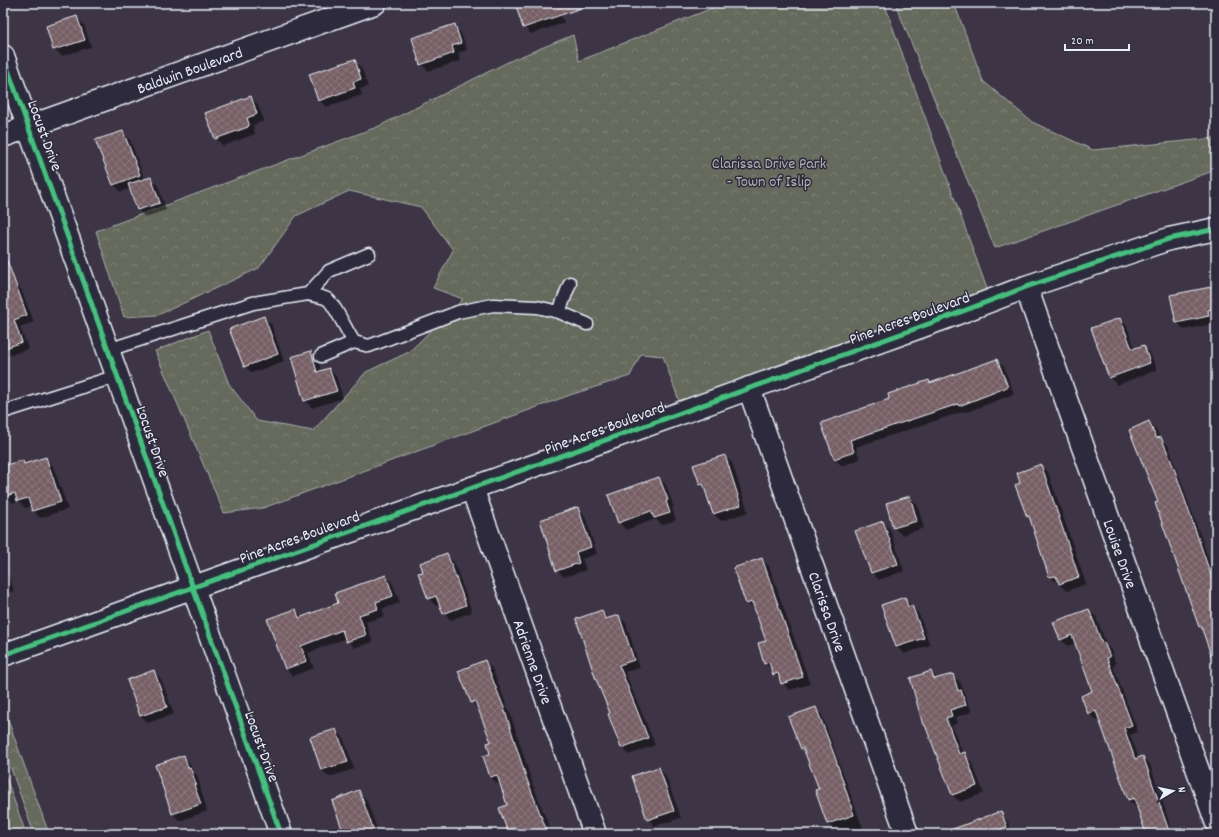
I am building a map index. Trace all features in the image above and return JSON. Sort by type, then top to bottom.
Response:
[{"type":"street","name":"Baldwin Boulevard","points":[[3,136],[375,3]]},
{"type":"street","name":"Locust Drive","points":[[3,56],[281,834]]},
{"type":"street","name":"Pine Acres Boulevard","points":[[3,655],[945,318],[1026,287],[1169,240],[1216,229]]},
{"type":"street","name":"Louise Drive","points":[[1026,287],[1216,821]]},
{"type":"street","name":"Clarissa Drive","points":[[748,388],[907,834]]},
{"type":"street","name":"Adrienne Drive","points":[[472,488],[596,834]]},
{"type":"lane","points":[[308,294],[329,271],[369,254]]},
{"type":"lane","points":[[560,312],[570,283]]},
{"type":"lane","points":[[108,350],[253,303],[308,294],[327,299],[337,312],[344,328],[354,342]]},
{"type":"lane","points":[[322,356],[354,342],[369,346],[458,312],[493,305],[538,307],[560,312],[587,324]]},
{"type":"lane","points":[[3,412],[117,376]]},
{"type":"green space","name":"Clarissa Drive Park - Town of Islip","points":[[725,3],[884,3],[991,300],[683,412],[663,356],[641,354],[630,376],[570,395],[263,508],[224,513],[155,351],[208,330],[229,384],[257,421],[313,431],[366,372],[409,352],[463,299],[433,288],[453,250],[421,207],[349,191],[296,216],[259,268],[158,315],[124,317],[96,231],[377,127],[512,60],[573,35],[579,61]]},
{"type":"green space","points":[[895,3],[954,3],[983,81],[1032,122],[1093,150],[1216,138],[1216,170],[995,248]]},
{"type":"green space","points":[[3,706],[49,834],[34,834],[3,746]]},
{"type":"green space","points":[[3,769],[26,834],[3,834]]},
{"type":"building","points":[[515,3],[586,3],[587,6],[523,28]]},
{"type":"building","points":[[77,16],[85,40],[53,50],[46,26]]},
{"type":"building","points":[[455,24],[461,43],[452,46],[454,53],[420,65],[412,38]]},
{"type":"building","points":[[355,59],[361,79],[353,82],[355,88],[318,101],[309,74]]},
{"type":"building","points":[[251,96],[257,114],[247,118],[249,124],[248,127],[215,139],[205,113]]},
{"type":"building","points":[[123,131],[140,175],[113,185],[95,140]]},
{"type":"building","points":[[151,177],[160,203],[137,210],[128,184]]},
{"type":"building","points":[[3,255],[5,255],[27,315],[14,320],[22,342],[3,349]]},
{"type":"building","points":[[1216,286],[1216,308],[1208,310],[1209,316],[1176,323],[1170,295]]},
{"type":"building","points":[[264,316],[278,354],[244,367],[229,329]]},
{"type":"building","points":[[1120,318],[1132,349],[1144,345],[1150,363],[1109,378],[1091,328]]},
{"type":"building","points":[[311,351],[317,372],[329,368],[337,391],[304,401],[291,357]]},
{"type":"building","points":[[997,359],[1008,387],[959,406],[958,404],[850,440],[854,452],[834,459],[821,423],[889,399],[888,394],[929,380],[930,383]]},
{"type":"building","points":[[1149,421],[1156,438],[1161,437],[1174,468],[1216,590],[1216,661],[1213,661],[1201,626],[1199,627],[1155,503],[1158,502],[1129,430]]},
{"type":"building","points":[[725,455],[741,505],[713,514],[703,484],[700,485],[693,465]]},
{"type":"building","points":[[46,457],[61,502],[32,511],[28,498],[17,501],[15,493],[3,497],[3,466],[23,460],[24,464]]},
{"type":"building","points":[[1041,464],[1079,577],[1059,584],[1056,576],[1049,577],[1029,516],[1027,517],[1015,485],[1020,483],[1017,473]]},
{"type":"building","points":[[659,477],[668,500],[666,501],[670,513],[654,518],[651,511],[618,523],[608,495]]},
{"type":"building","points":[[910,496],[917,521],[893,528],[886,503]]},
{"type":"building","points":[[578,507],[591,547],[576,552],[579,563],[556,571],[540,520]]},
{"type":"building","points":[[883,521],[898,564],[871,573],[855,531]]},
{"type":"building","points":[[447,553],[466,605],[443,614],[436,596],[428,599],[418,573],[423,572],[420,563]]},
{"type":"building","points":[[762,558],[803,677],[781,684],[778,673],[773,675],[769,662],[764,664],[758,643],[766,641],[752,602],[746,604],[733,568]]},
{"type":"building","points":[[386,575],[393,596],[376,602],[378,609],[359,615],[366,635],[346,642],[342,630],[301,646],[307,661],[285,669],[267,619],[296,609],[299,618],[338,603],[335,593]]},
{"type":"building","points":[[905,597],[908,607],[912,605],[924,638],[896,647],[881,605]]},
{"type":"building","points":[[1089,609],[1102,643],[1104,642],[1110,657],[1107,658],[1132,725],[1124,728],[1135,759],[1143,756],[1170,834],[1146,834],[1134,798],[1128,800],[1096,711],[1088,714],[1081,696],[1092,691],[1072,635],[1060,640],[1053,622]]},
{"type":"building","points":[[602,610],[605,619],[619,615],[634,660],[619,665],[648,738],[621,748],[576,619]]},
{"type":"building","points":[[485,660],[504,708],[526,777],[548,834],[517,834],[515,827],[507,830],[499,808],[507,805],[497,775],[490,777],[483,756],[490,754],[487,743],[491,742],[475,701],[471,703],[458,671]]},
{"type":"building","points":[[154,670],[167,707],[140,716],[127,680]]},
{"type":"building","points":[[931,671],[934,679],[953,674],[958,691],[961,690],[966,705],[950,710],[952,716],[946,718],[959,754],[965,752],[977,786],[952,795],[925,725],[923,725],[910,678]]},
{"type":"building","points":[[816,707],[835,757],[854,815],[827,824],[815,790],[819,789],[803,748],[801,749],[788,717]]},
{"type":"building","points":[[336,729],[348,762],[321,770],[310,737]]},
{"type":"building","points":[[184,755],[188,768],[190,767],[196,784],[194,785],[201,804],[172,814],[155,765]]},
{"type":"building","points":[[659,767],[674,811],[647,820],[632,776]]},
{"type":"building","points":[[359,790],[375,834],[344,834],[332,801]]},
{"type":"building","points":[[1001,811],[1007,827],[986,834],[945,834],[945,832]]},
{"type":"cycle path","points":[[3,56],[281,834]]},
{"type":"cycle path","points":[[3,655],[945,318],[1026,287],[1169,239],[1216,229]]}]
